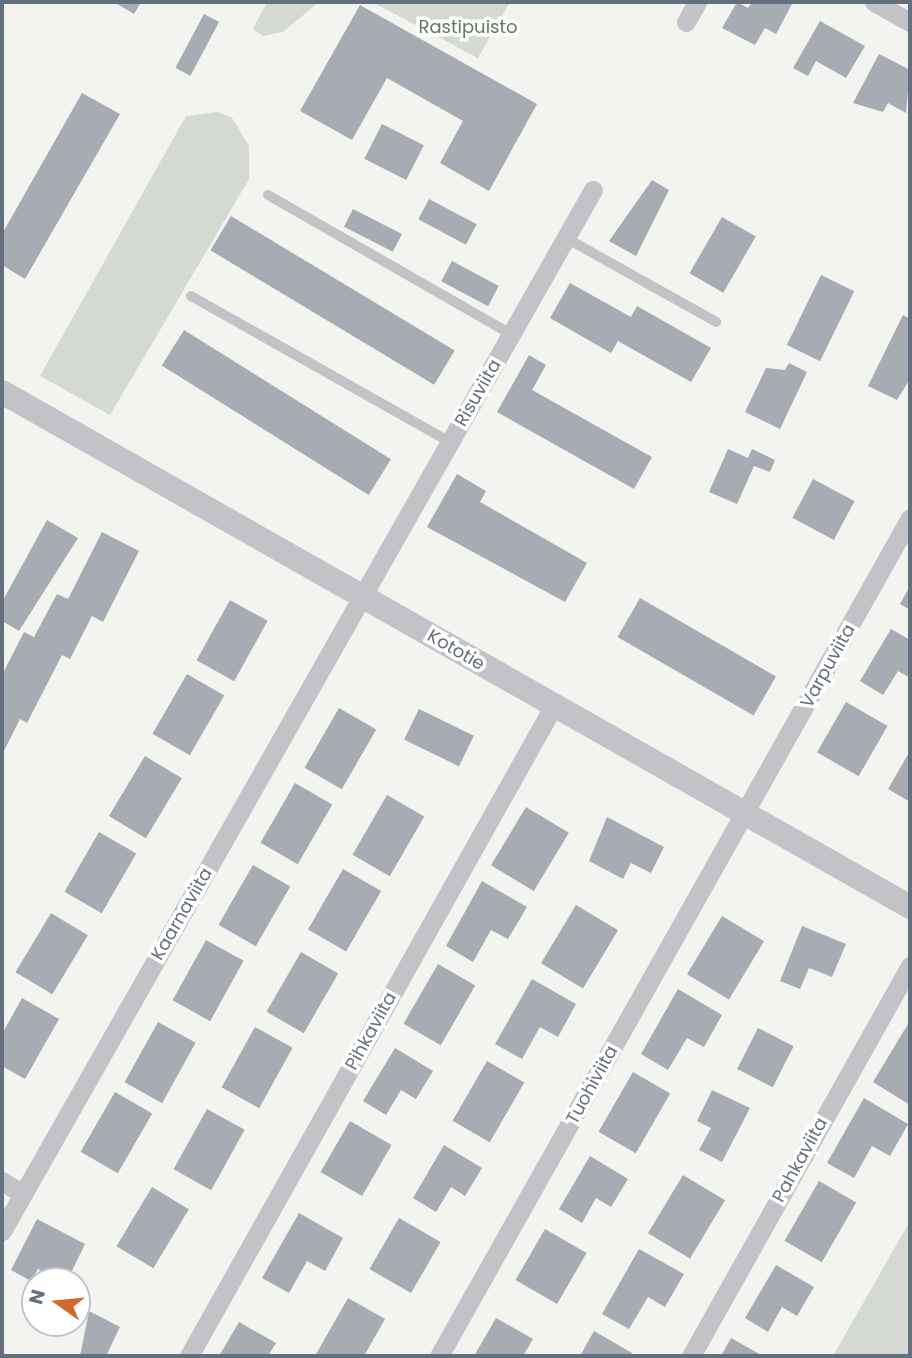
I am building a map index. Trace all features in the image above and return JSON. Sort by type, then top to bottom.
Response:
[{"type":"street","points":[[686,22],[697,2]]},
{"type":"street","points":[[874,2],[910,22]]},
{"type":"street","name":"Risuviita","points":[[363,597],[593,190]]},
{"type":"street","name":"Kototie","points":[[2,392],[910,907]]},
{"type":"street","name":"Varpuviita","points":[[745,813],[910,518]]},
{"type":"street","name":"Kaarnaviita","points":[[2,1231],[363,597]]},
{"type":"street","name":"Pihkaviita","points":[[189,1356],[554,705]]},
{"type":"street","name":"Tuohiviita","points":[[439,1356],[745,813]]},
{"type":"street","name":"Pahkaviita","points":[[691,1356],[910,965]]},
{"type":"street","points":[[2,1181],[23,1194]]},
{"type":"lane","points":[[268,195],[511,334]]},
{"type":"lane","points":[[566,238],[716,322]]},
{"type":"lane","points":[[191,296],[450,442]]},
{"type":"green space","points":[[267,2],[319,2],[283,32],[263,36],[253,29]]},
{"type":"green space","name":"Rastipuisto","points":[[372,2],[510,2],[478,58]]},
{"type":"green space","points":[[218,112],[232,118],[249,146],[249,179],[110,415],[40,376],[186,116]]},
{"type":"green space","points":[[910,1221],[910,1356],[833,1356]]},
{"type":"building","points":[[114,2],[141,2],[134,14]]},
{"type":"building","points":[[737,2],[748,8],[752,2],[792,4],[776,34],[765,28],[755,45],[722,28]]},
{"type":"building","points":[[360,5],[537,104],[489,191],[440,163],[463,121],[387,78],[352,140],[300,111]]},
{"type":"building","points":[[204,14],[219,22],[190,76],[175,68]]},
{"type":"building","points":[[820,21],[865,46],[846,78],[816,61],[808,76],[793,68]]},
{"type":"building","points":[[879,54],[910,70],[906,113],[888,103],[883,112],[853,103]]},
{"type":"building","points":[[82,93],[120,114],[25,279],[2,265],[2,234]]},
{"type":"building","points":[[382,124],[424,145],[406,180],[364,159]]},
{"type":"building","points":[[652,180],[669,190],[636,256],[609,241]]},
{"type":"building","points":[[429,199],[477,224],[466,245],[418,219]]},
{"type":"building","points":[[353,209],[402,234],[393,252],[344,227]]},
{"type":"building","points":[[231,216],[455,350],[434,385],[210,250]]},
{"type":"building","points":[[722,217],[756,236],[723,293],[690,273]]},
{"type":"building","points":[[452,261],[499,286],[488,306],[441,281]]},
{"type":"building","points":[[821,275],[854,291],[820,361],[787,345]]},
{"type":"building","points":[[570,283],[631,317],[637,306],[711,348],[691,382],[618,341],[611,353],[550,318]]},
{"type":"building","points":[[903,315],[910,319],[910,379],[897,400],[868,386]]},
{"type":"building","points":[[184,330],[391,459],[369,495],[162,366]]},
{"type":"building","points":[[529,355],[546,365],[532,390],[652,457],[634,489],[497,412]]},
{"type":"building","points":[[789,363],[807,372],[780,429],[745,412],[766,368],[785,370]]},
{"type":"building","points":[[728,449],[748,458],[752,449],[775,460],[770,472],[754,466],[737,504],[709,492]]},
{"type":"building","points":[[457,474],[486,491],[480,502],[587,563],[565,602],[427,527]]},
{"type":"building","points":[[813,479],[854,501],[834,540],[792,518]]},
{"type":"building","points":[[47,520],[78,538],[19,631],[2,621],[2,602]]},
{"type":"building","points":[[102,532],[139,551],[103,622],[92,616],[70,659],[62,655],[27,723],[20,719],[2,755],[2,675],[24,632],[34,637],[57,594],[68,599]]},
{"type":"building","points":[[910,586],[910,610],[900,604]]},
{"type":"building","points":[[640,598],[776,676],[753,715],[618,637]]},
{"type":"building","points":[[230,600],[268,621],[234,681],[197,660]]},
{"type":"building","points":[[891,629],[910,640],[910,678],[898,671],[883,695],[860,681]]},
{"type":"building","points":[[187,674],[224,696],[190,755],[152,734]]},
{"type":"building","points":[[846,702],[888,726],[859,776],[817,752]]},
{"type":"building","points":[[339,708],[376,730],[342,789],[304,768]]},
{"type":"building","points":[[419,709],[474,736],[459,766],[404,740]]},
{"type":"building","points":[[910,751],[910,802],[888,789]]},
{"type":"building","points":[[145,756],[182,778],[146,838],[109,816]]},
{"type":"building","points":[[295,783],[332,804],[298,864],[260,843]]},
{"type":"building","points":[[387,795],[424,816],[390,876],[352,855]]},
{"type":"building","points":[[526,807],[569,833],[534,891],[491,865]]},
{"type":"building","points":[[607,817],[664,847],[651,873],[631,863],[623,879],[589,861]]},
{"type":"building","points":[[99,832],[136,854],[102,913],[64,892]]},
{"type":"building","points":[[253,865],[290,886],[256,946],[218,925]]},
{"type":"building","points":[[343,869],[381,891],[346,952],[308,930]]},
{"type":"building","points":[[482,881],[527,907],[508,939],[491,930],[473,962],[446,946]]},
{"type":"building","points":[[576,905],[618,930],[583,989],[541,963]]},
{"type":"building","points":[[51,913],[88,935],[52,994],[15,972]]},
{"type":"building","points":[[722,916],[764,941],[729,1000],[687,974]]},
{"type":"building","points":[[802,926],[846,944],[832,977],[809,968],[800,989],[780,981]]},
{"type":"building","points":[[206,940],[244,961],[210,1021],[173,1000]]},
{"type":"building","points":[[301,952],[338,974],[304,1033],[266,1012]]},
{"type":"building","points":[[438,964],[475,985],[441,1045],[404,1024]]},
{"type":"building","points":[[532,979],[576,1004],[558,1037],[540,1027],[522,1059],[495,1044]]},
{"type":"building","points":[[678,989],[722,1015],[704,1047],[687,1038],[668,1070],[641,1054]]},
{"type":"building","points":[[22,998],[59,1019],[25,1079],[2,1066],[2,1034]]},
{"type":"building","points":[[158,1022],[196,1043],[162,1103],[125,1082]]},
{"type":"building","points":[[908,1024],[910,1026],[910,1105],[873,1082]]},
{"type":"building","points":[[255,1027],[293,1048],[259,1108],[222,1087]]},
{"type":"building","points":[[758,1028],[794,1046],[773,1087],[737,1069]]},
{"type":"building","points":[[395,1048],[433,1071],[416,1099],[401,1090],[386,1115],[363,1101]]},
{"type":"building","points":[[487,1061],[524,1082],[490,1142],[452,1121]]},
{"type":"building","points":[[633,1072],[670,1094],[636,1153],[598,1132]]},
{"type":"building","points":[[712,1090],[750,1108],[722,1162],[699,1150],[711,1128],[697,1121]]},
{"type":"building","points":[[115,1092],[152,1114],[118,1173],[80,1152]]},
{"type":"building","points":[[864,1098],[908,1124],[890,1156],[872,1146],[854,1178],[827,1163]]},
{"type":"building","points":[[207,1109],[245,1130],[211,1190],[174,1169]]},
{"type":"building","points":[[350,1121],[392,1145],[362,1196],[320,1172]]},
{"type":"building","points":[[444,1145],[482,1168],[465,1196],[451,1187],[436,1212],[413,1198]]},
{"type":"building","points":[[590,1156],[628,1179],[611,1207],[596,1198],[582,1223],[559,1209]]},
{"type":"building","points":[[683,1175],[725,1200],[690,1259],[648,1233]]},
{"type":"building","points":[[819,1181],[856,1202],[822,1262],[784,1241]]},
{"type":"building","points":[[152,1187],[189,1209],[153,1268],[116,1246]]},
{"type":"building","points":[[299,1213],[343,1238],[325,1271],[307,1261],[289,1293],[262,1278]]},
{"type":"building","points":[[399,1218],[441,1242],[411,1293],[370,1269]]},
{"type":"building","points":[[37,1219],[85,1244],[74,1267],[21,1267],[21,1276],[11,1270]]},
{"type":"building","points":[[545,1229],[587,1253],[557,1304],[516,1280]]},
{"type":"building","points":[[639,1249],[684,1274],[665,1307],[648,1297],[629,1329],[602,1314]]},
{"type":"building","points":[[776,1265],[814,1287],[797,1316],[782,1307],[768,1332],[745,1318]]},
{"type":"building","points":[[348,1298],[385,1319],[364,1356],[315,1356]]},
{"type":"building","points":[[91,1312],[120,1327],[106,1356],[80,1356],[84,1337],[91,1337]]},
{"type":"building","points":[[496,1318],[533,1339],[523,1356],[474,1356]]},
{"type":"building","points":[[239,1322],[276,1343],[268,1356],[219,1356]]},
{"type":"building","points":[[594,1331],[632,1353],[629,1356],[580,1356]]},
{"type":"building","points":[[731,1338],[763,1356],[721,1356]]}]
